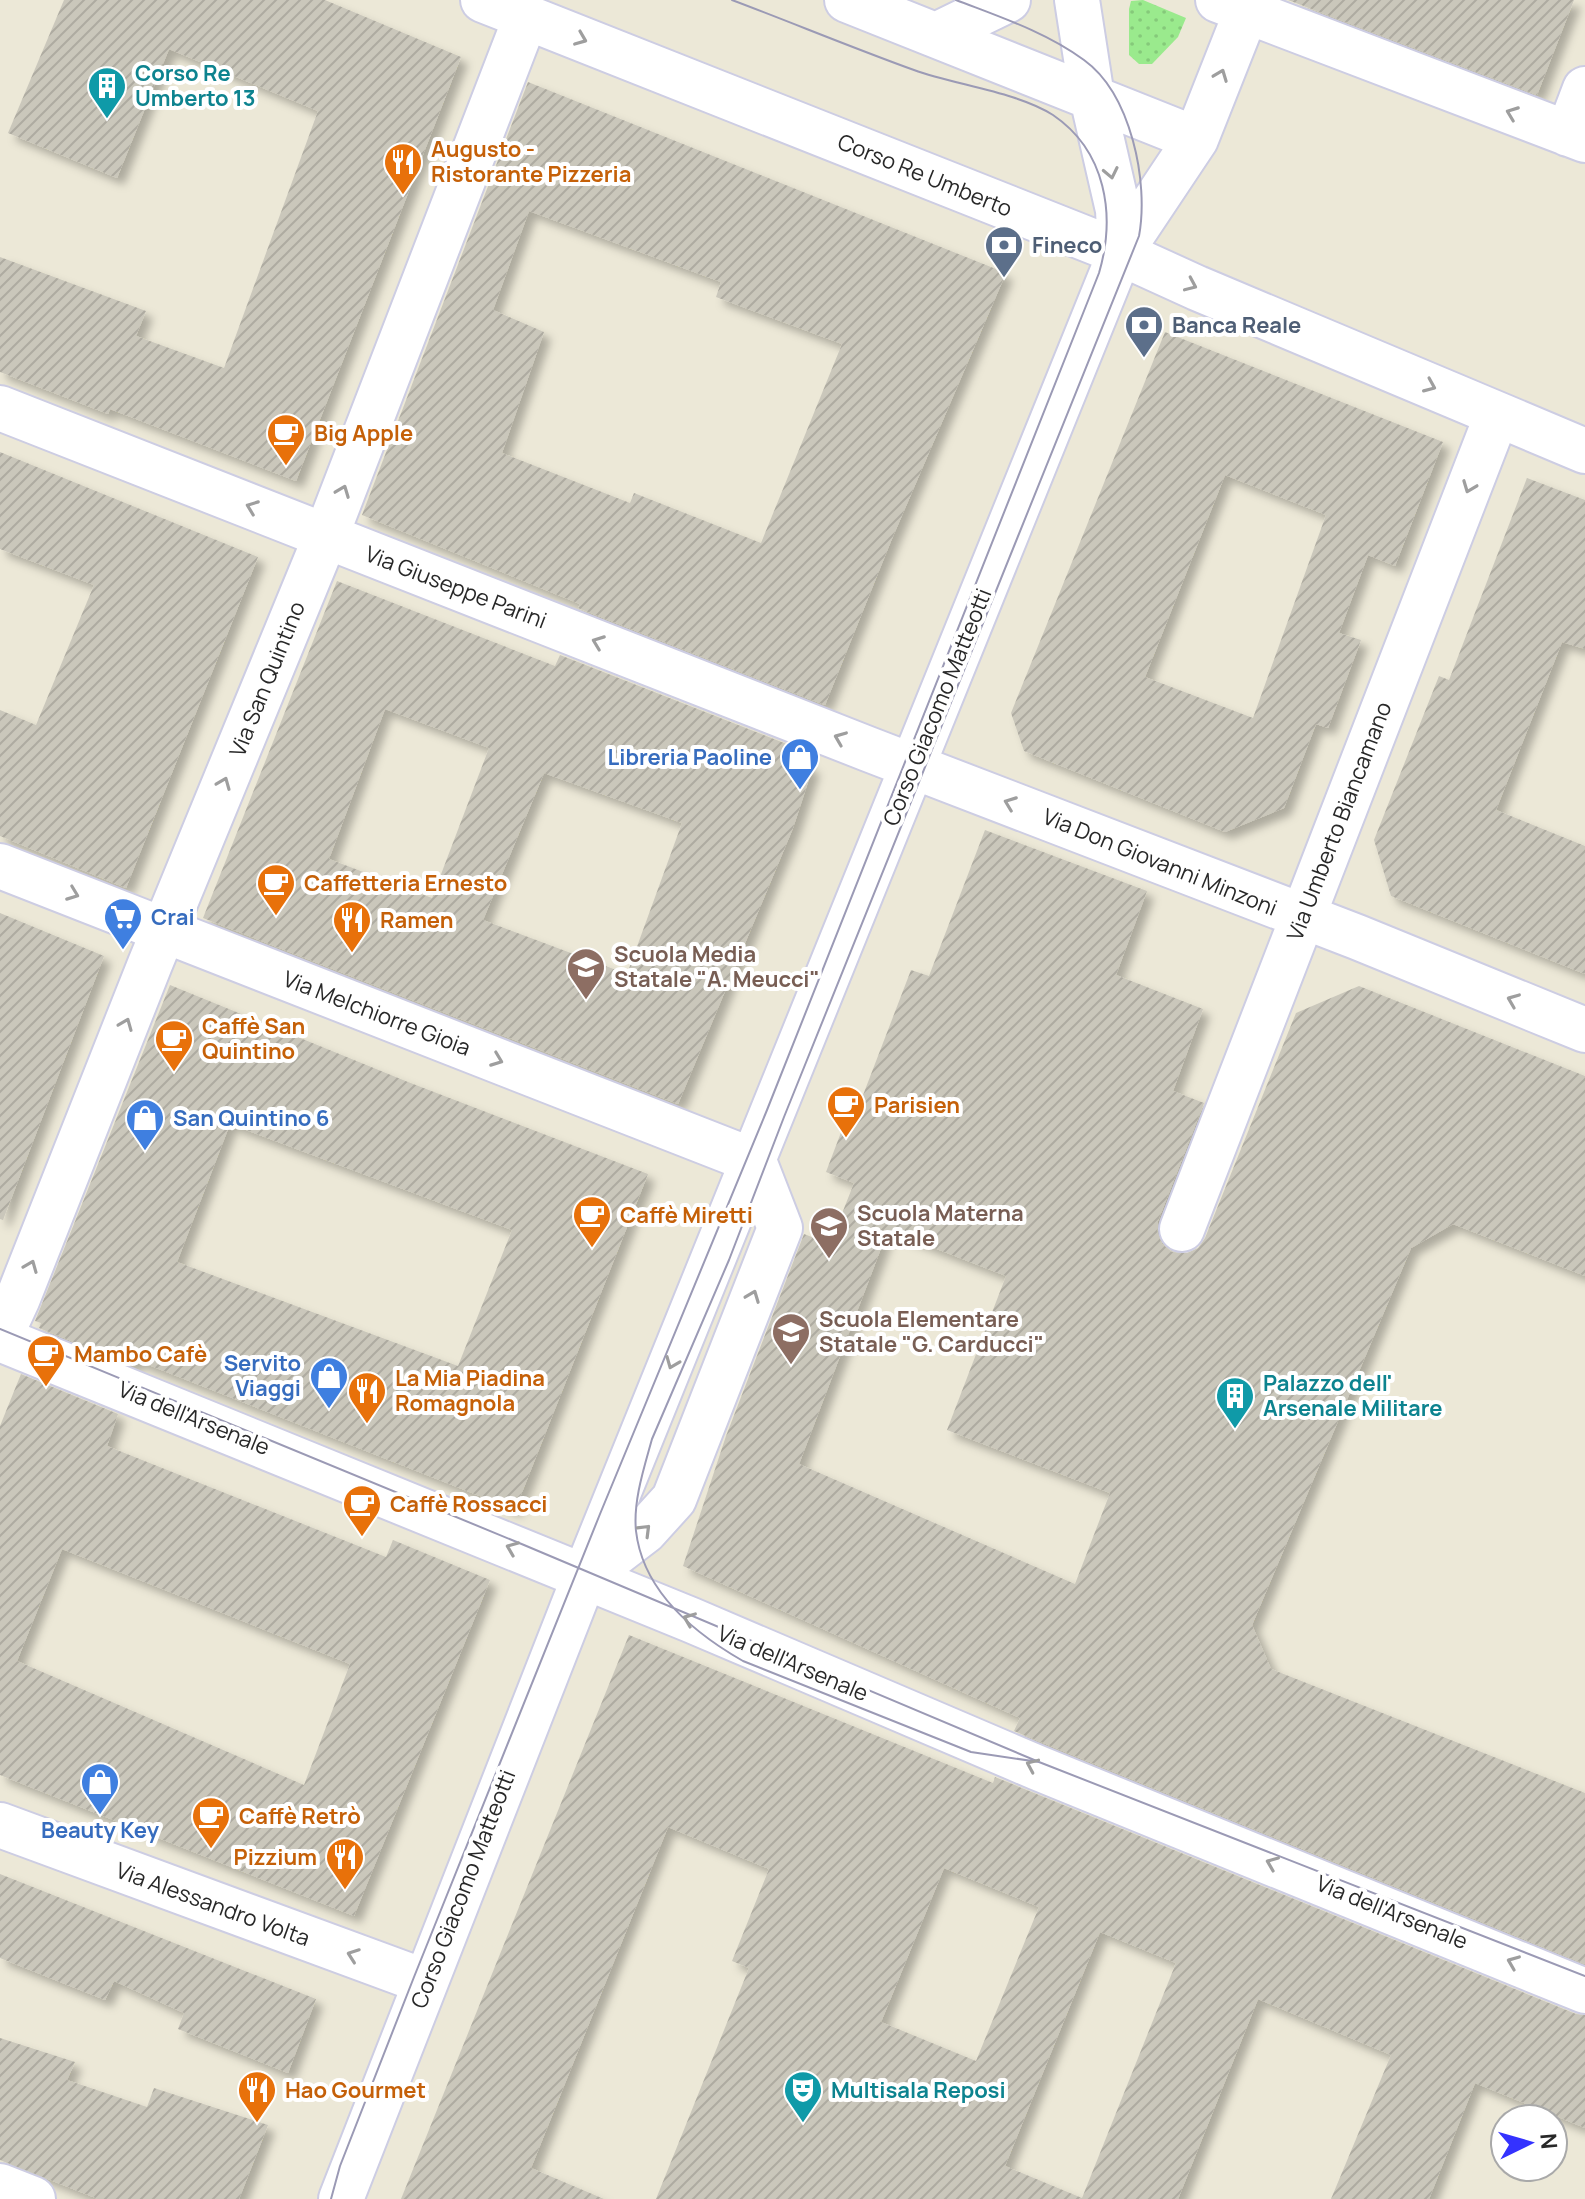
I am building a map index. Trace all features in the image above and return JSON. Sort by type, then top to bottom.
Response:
[{"type":"street","name":"Corso Re Umberto","points":[[483,0],[1120,253],[1585,451]]},
{"type":"street","points":[[847,0],[1196,139]]},
{"type":"street","points":[[936,35],[1008,0]]},
{"type":"street","name":"Corso Giacomo Matteotti","points":[[1077,0],[1092,97],[1118,210],[1120,253]]},
{"type":"street","points":[[1238,4],[1577,137],[1585,89]]},
{"type":"street","name":"Corso Giacomo Matteotti","points":[[341,2199],[584,1578],[1120,253],[1196,139],[1238,4]]},
{"type":"street","name":"Via San Quintino","points":[[0,1338],[326,536],[526,17]]},
{"type":"street","name":"Via Giuseppe Parini","points":[[0,408],[913,766]]},
{"type":"street","name":"Via Umberto Biancamano","points":[[1182,1229],[1497,415]]},
{"type":"street","name":"Via Don Giovanni Minzoni","points":[[913,766],[1585,1030]]},
{"type":"street","name":"Via Melchiorre Gioia","points":[[0,866],[754,1161]]},
{"type":"street","name":"Via dell'Arsenale","points":[[0,1338],[691,1620],[1038,1768],[1585,1991]]},
{"type":"street","name":"Via Alessandro Volta","points":[[0,1825],[426,1982]]},
{"type":"street","points":[[0,2186],[33,2199]]},
{"type":"green space","points":[[1143,0],[1186,18],[1178,37],[1152,64],[1139,64],[1129,55],[1131,1]]},
{"type":"building","points":[[64,0],[325,0],[461,57],[296,481],[110,409],[108,414],[0,372],[0,257],[146,311],[136,336],[224,368],[318,111],[169,49],[117,178],[8,133]]},
{"type":"building","points":[[1288,0],[1574,0],[1537,95]]},
{"type":"building","points":[[528,82],[1006,273],[891,541],[825,705],[578,608],[580,604],[362,515]],"holes":[[[529,211],[721,282],[716,297],[842,344],[761,543],[634,493],[630,503],[502,453],[544,332],[493,310]]]},
{"type":"building","points":[[1165,332],[1443,442],[1395,566],[1368,555],[1339,633],[1361,640],[1328,728],[1316,724],[1284,808],[1225,832],[1024,751],[1011,713]],"holes":[[[1225,475],[1326,515],[1253,718],[1145,677]]]},
{"type":"building","points":[[0,452],[258,557],[126,888],[0,836],[0,710],[36,725],[94,585],[0,549]]},
{"type":"building","points":[[1527,478],[1585,500],[1585,649],[1562,642],[1496,810],[1585,846],[1585,974],[1391,896],[1374,840],[1439,676],[1449,680]]},
{"type":"building","points":[[337,581],[555,666],[560,655],[807,752],[802,763],[813,767],[793,828],[678,1104],[203,918]],"holes":[[[385,709],[489,748],[432,898],[329,859]],[[544,773],[682,823],[627,974],[483,920]]]},
{"type":"building","points":[[985,830],[1147,891],[1116,975],[1203,1009],[1173,1091],[1204,1103],[1158,1221],[1157,1232],[1162,1244],[1172,1252],[1187,1253],[1198,1248],[1205,1238],[1296,1013],[1359,986],[1585,1076],[1585,1276],[1453,1224],[1411,1248],[1252,1625],[1271,1669],[1585,1793],[1585,1964],[1014,1731],[1020,1718],[683,1566],[726,1436],[804,1234],[830,1244],[854,1183],[826,1172],[848,1114],[855,1116],[911,970],[929,976]],"holes":[[[888,1230],[1006,1276],[947,1430],[1110,1493],[1075,1584],[799,1464]]]},
{"type":"building","points":[[0,913],[104,956],[3,1220],[0,1219]]},
{"type":"building","points":[[170,985],[408,1082],[648,1174],[515,1510],[136,1360],[134,1366],[39,1328],[41,1323],[35,1321]],"holes":[[[230,1124],[512,1230],[458,1366],[177,1262]]]},
{"type":"building","points":[[21,1374],[118,1414],[107,1446],[386,1557],[393,1540],[490,1580],[354,1916],[0,1775],[0,1426]],"holes":[[[62,1549],[350,1664],[304,1785],[17,1661]]]},
{"type":"building","points":[[629,1635],[993,1783],[995,1777],[1576,2014],[1585,2015],[1585,2128],[1569,2121],[1569,2103],[1524,2103],[1475,2083],[1429,2199],[1331,2199],[1391,2055],[1258,1999],[1178,2199],[656,2199],[749,1968],[732,1961],[769,1869],[668,1827],[531,2168],[604,2199],[401,2199]],"holes":[[[944,1868],[1039,1907],[976,2061],[881,2022]],[[1100,1932],[1176,1963],[1082,2198],[1005,2166]]]},
{"type":"building","points":[[0,1874],[316,1999],[288,2073],[178,2029],[184,2013],[114,1981],[105,2000],[0,1958]]},
{"type":"building","points":[[0,2038],[75,2062],[67,2080],[147,2107],[154,2088],[268,2125],[239,2199],[98,2199],[0,2160]]},
{"type":"tram line","points":[[331,2199],[340,2166],[414,1977],[767,1110],[1099,273],[1104,251],[1106,207],[1095,166],[1085,147],[1053,115],[1022,100],[914,70],[732,0]]},
{"type":"tram line","points":[[956,0],[1054,41],[1084,60],[1100,75],[1114,94],[1133,140],[1141,190],[1139,236],[729,1260],[652,1439],[635,1520],[641,1553],[660,1592],[689,1624],[743,1661],[971,1752],[1039,1762]]},
{"type":"tram line","points":[[0,1329],[1039,1762],[1585,1976]]},
{"type":"place","name":"Corso Re Umberto 13","points":[[107,120]]},
{"type":"place","name":"Augusto - Ristorante Pizzeria","points":[[403,196]]},
{"type":"place","name":"Fineco","points":[[1004,279]]},
{"type":"place","name":"Banca Reale","points":[[1144,359]]},
{"type":"place","name":"Big Apple","points":[[286,467]]},
{"type":"place","name":"Libreria Paoline","points":[[800,791]]},
{"type":"place","name":"Caffetteria Ernesto","points":[[276,917]]},
{"type":"place","name":"Crai","points":[[123,951]]},
{"type":"place","name":"Ramen","points":[[352,954]]},
{"type":"place","name":"Scuola Media Statale \"A. Meucci\"","points":[[586,1001]]},
{"type":"place","name":"Caffè San Quintino","points":[[174,1073]]},
{"type":"place","name":"Parisien","points":[[846,1139]]},
{"type":"place","name":"San Quintino 6","points":[[145,1152]]},
{"type":"place","name":"Caffè Miretti","points":[[592,1249]]},
{"type":"place","name":"Scuola Materna Statale","points":[[829,1260]]},
{"type":"place","name":"Scuola Elementare Statale \"G. Carducci\"","points":[[791,1366]]},
{"type":"place","name":"Mambo Cafè","points":[[46,1388]]},
{"type":"place","name":"Servito Viaggi","points":[[329,1410]]},
{"type":"place","name":"La Mia Piadina Romagnola","points":[[367,1425]]},
{"type":"place","name":"Palazzo dell' Arsenale Militare","points":[[1235,1430]]},
{"type":"place","name":"Caffè Rossacci","points":[[362,1538]]},
{"type":"place","name":"Beauty Key","points":[[100,1816]]},
{"type":"place","name":"Caffè Retrò","points":[[211,1850]]},
{"type":"place","name":"Pizzium","points":[[345,1891]]},
{"type":"place","name":"Hao Gourmet","points":[[257,2124]]},
{"type":"place","name":"Multisala Reposi","points":[[803,2124]]}]
